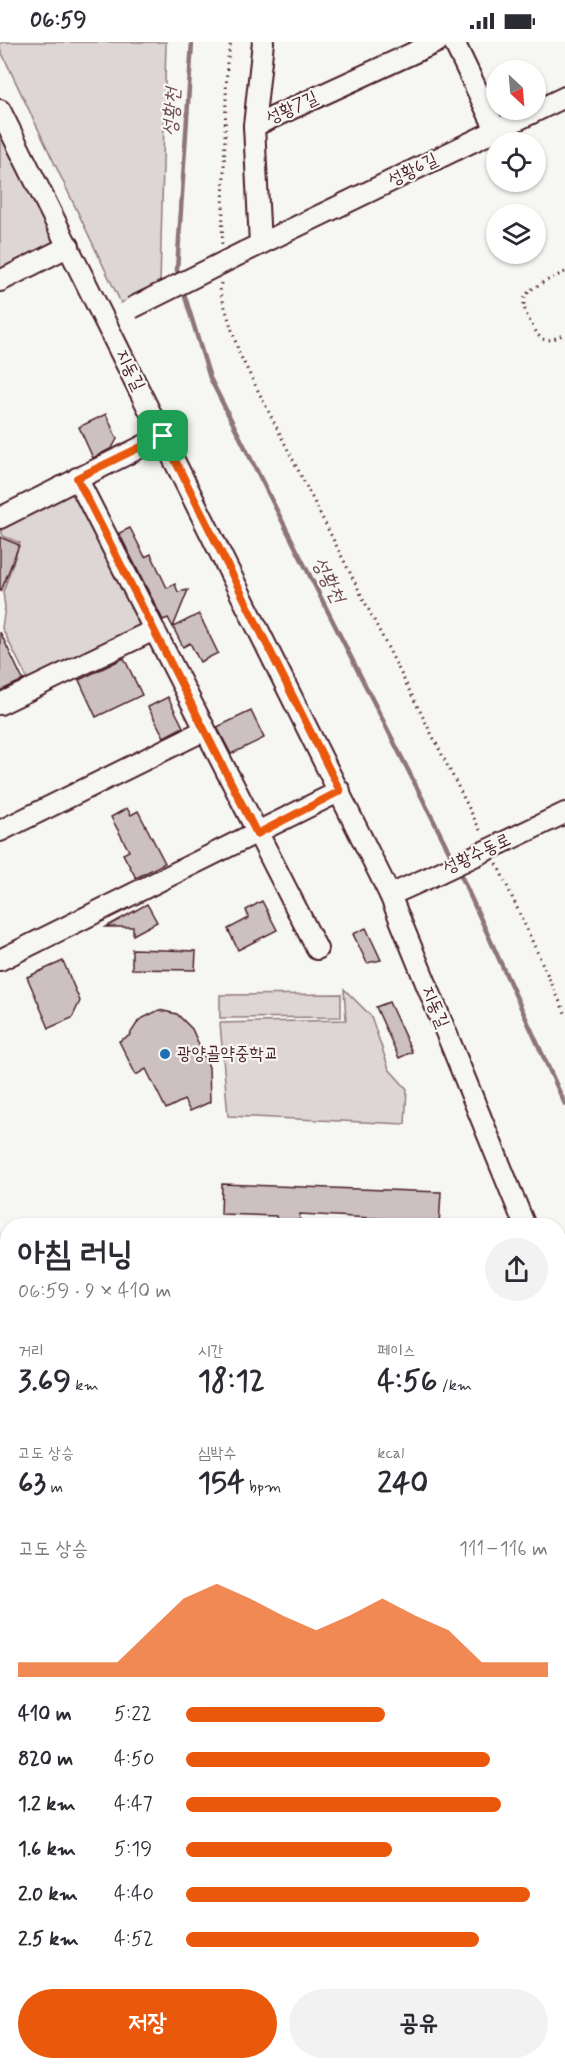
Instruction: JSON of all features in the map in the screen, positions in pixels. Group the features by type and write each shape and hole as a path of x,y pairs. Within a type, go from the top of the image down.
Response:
{"street":[{"path":"254,126 263,42"},
{"name":"성황7길","path":"252,248 254,126 437,42"},
{"path":"454,42 496,130"},
{"name":"성황6길","path":"106,321 565,97"},
{"name":"지동길","path":"0,110 340,791 390,896 522,1218"},
{"path":"0,281 69,246"},
{"path":"0,518 163,436"},
{"path":"77,478 317,949"},
{"path":"0,704 154,630"},
{"path":"0,831 205,730"},
{"path":"0,960 340,791"},
{"name":"성황수동로","path":"390,896 565,813"}],"path":[{"path":"222,245 227,62 231,42"},
{"path":"565,272 530,289 524,300 526,310 542,339 551,340 565,334"},
{"path":"221,279 220,291 239,353 493,847 565,1013"}],"shaded area":[{"path":"3,42 166,42 160,285 121,303 0,49 0,44"},
{"path":"0,132 55,246 0,273"},
{"path":"71,491 141,627 30,684 2,628 5,607 3,592 20,543 3,536 0,528"},
{"path":"344,989 371,1016 389,1069 407,1089 405,1124 228,1116 220,1023 346,1020"},
{"path":"341,994 341,1017 220,1018 220,995"}],"building":[{"path":"106,414 117,439 112,448 93,458 79,427"},
{"path":"130,528 145,557 151,554 167,588 175,584 178,592 188,590 173,627 168,618 163,620 119,533"},
{"path":"0,537 19,545 1,591 0,591"},
{"path":"199,614 218,653 200,662 190,643 183,647 173,627"},
{"path":"0,632 23,680 0,691"},
{"path":"124,658 142,695 96,717 79,680"},
{"path":"168,697 183,727 164,737 148,707"},
{"path":"251,711 264,738 231,754 217,727"},
{"path":"127,808 131,815 138,811 165,863 136,878 123,854 129,851 111,817"},
{"path":"262,901 277,930 238,950 228,929 249,918 246,910"},
{"path":"147,904 157,922 133,935 133,927 106,927"},
{"path":"366,928 381,960 367,963 353,934"},
{"path":"132,949 196,951 195,970 132,969"},
{"path":"63,961 80,1001 72,1018 49,1028 27,977"},
{"path":"389,1002 412,1052 399,1058 376,1007"},
{"name":"광양골약중학교","path":"159,1010 177,1014 192,1029 209,1067 210,1102 190,1111 184,1100 166,1109 146,1069 136,1075 119,1041 129,1036 139,1020"},
{"path":"222,1184 441,1192 439,1218 371,1218 300,1214 300,1218 276,1218 276,1216 221,1214"}],"waterway":[{"name":"성황천","path":"180,279 177,270 192,42"},
{"name":"성황천","path":"182,287 210,378 454,861"},
{"name":"성황천","path":"458,869 565,1104"}],"place":[{"name":"광양골약중학교","path":"165,1054"}],"route":[{"path":"163,436 340,791 257,834 77,478 163,436"}]}
